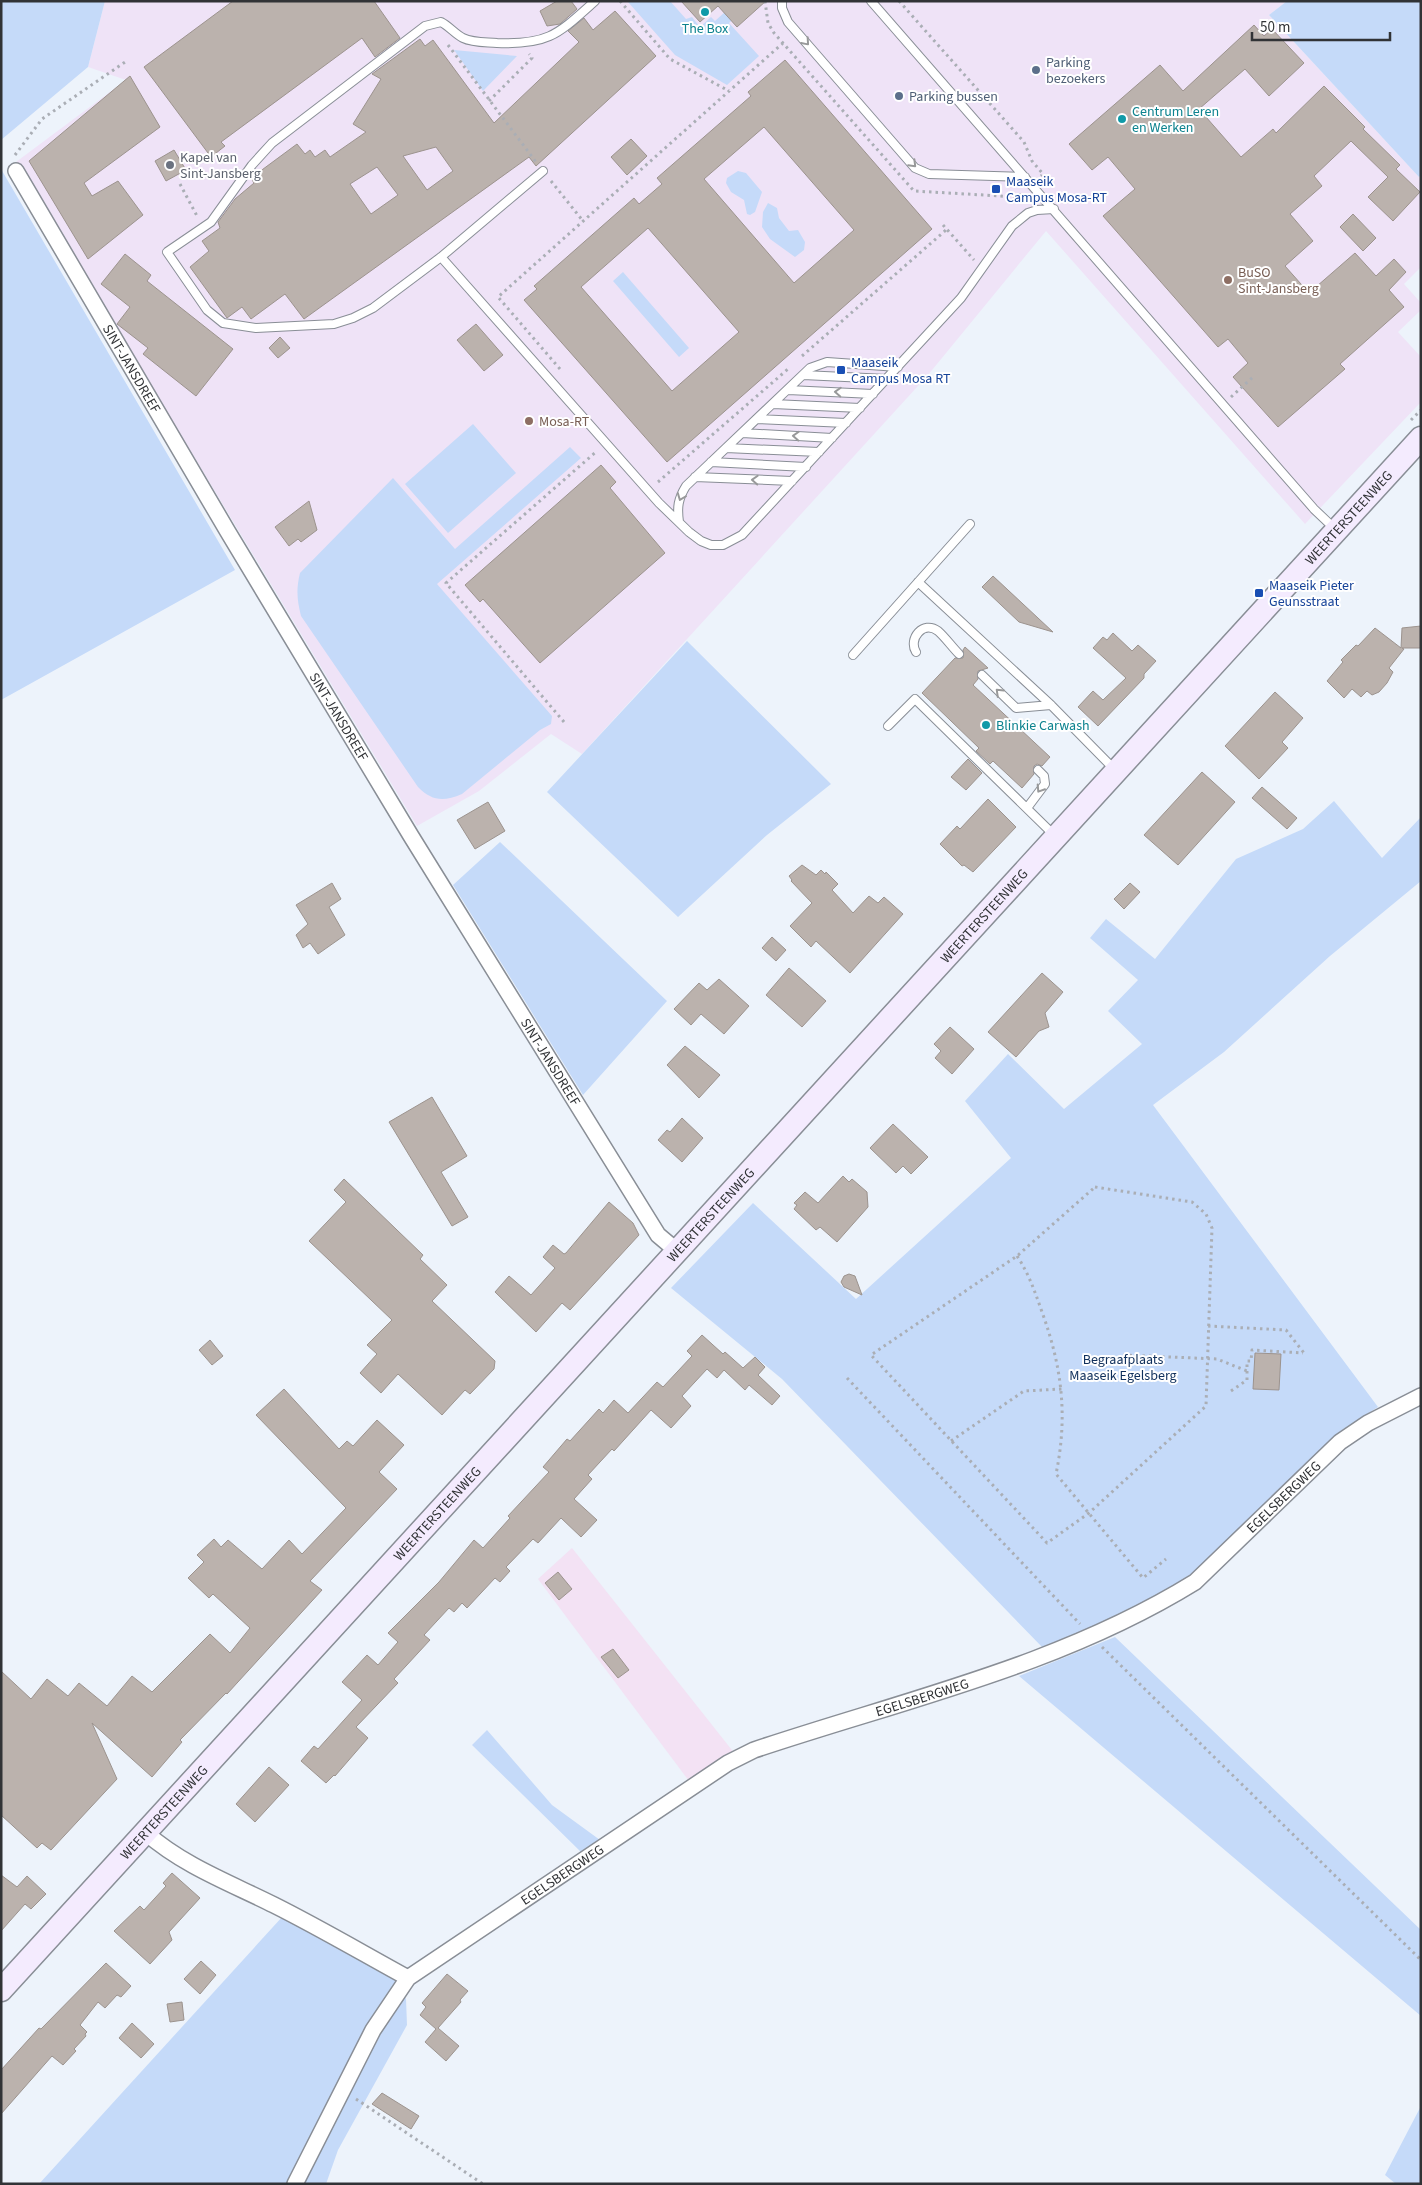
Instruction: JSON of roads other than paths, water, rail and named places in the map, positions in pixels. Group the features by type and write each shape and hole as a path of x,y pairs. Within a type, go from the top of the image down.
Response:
{"main road":[{"name":"WEERTERSTEENWEG","path":"1,1990 1421,438"}],"street":[{"name":"SINT-JANSDREEF","path":"16,171 223,524 416,844 658,1235 677,1251"},
{"name":"EGELSBERGWEG","path":"295,2184 373,2030 408,1978 728,1763 754,1750 949,1690 1092,1637 1116,1626 1195,1582 1340,1442 1368,1423 1421,1396"},
{"path":"146,1833 162,1846 205,1874 274,1905 408,1978"}],"lane":[{"path":"543,171 441,257 373,308 334,324 240,327 223,322 207,310 167,252 204,227 216,216 256,160 272,143 404,42 433,23 441,22 461,37 470,41 523,44 559,33 595,1"},
{"path":"782,1 782,8 788,22 916,168 929,174 1025,177"},
{"path":"870,1 1054,209 1314,509 1336,530"},
{"path":"441,257 659,503 700,541 711,545 723,545 733,542 742,535 961,298 1004,236 1021,218 1037,210 1054,209"},
{"path":"679,522 677,509 679,497 695,477 815,365 827,362 898,366"},
{"path":"803,375 887,379"},
{"path":"788,390 873,394"},
{"path":"772,404 860,408"},
{"path":"757,419 846,423"},
{"path":"742,433 832,438"},
{"path":"726,448 819,452"},
{"path":"711,462 806,467"},
{"path":"695,477 792,482"},
{"path":"853,655 970,524"},
{"path":"918,582 1051,705 1117,772"},
{"path":"916,652 913,645 915,637 920,630 931,628 938,631 959,654"},
{"path":"982,675 1016,708 1051,705"},
{"path":"888,726 915,699 1057,838"},
{"path":"1027,808 1045,784 1044,776 1038,770"}],"place":[{"name":"The Box","path":"705,12"},
{"name":"Parking bezoekers","path":"1036,70"},
{"name":"Parking bussen","path":"899,96"},
{"name":"Centrum Leren en Werken","path":"1122,119"},
{"name":"Kapel van Sint-Jansberg","path":"170,165"},
{"name":"Maaseik Campus Mosa-RT","path":"996,189"},
{"name":"BuSO Sint-Jansberg","path":"1228,280"},
{"name":"Maaseik Campus Mosa RT","path":"841,370"},
{"name":"Mosa-RT","path":"529,421"},
{"name":"Maaseik Pieter Geunsstraat","path":"1259,593"},
{"name":"Blinkie Carwash","path":"986,725"}],"park label":[{"name":"Begraafplaats Maaseik Egelsberg","path":"1123,1368"}]}
